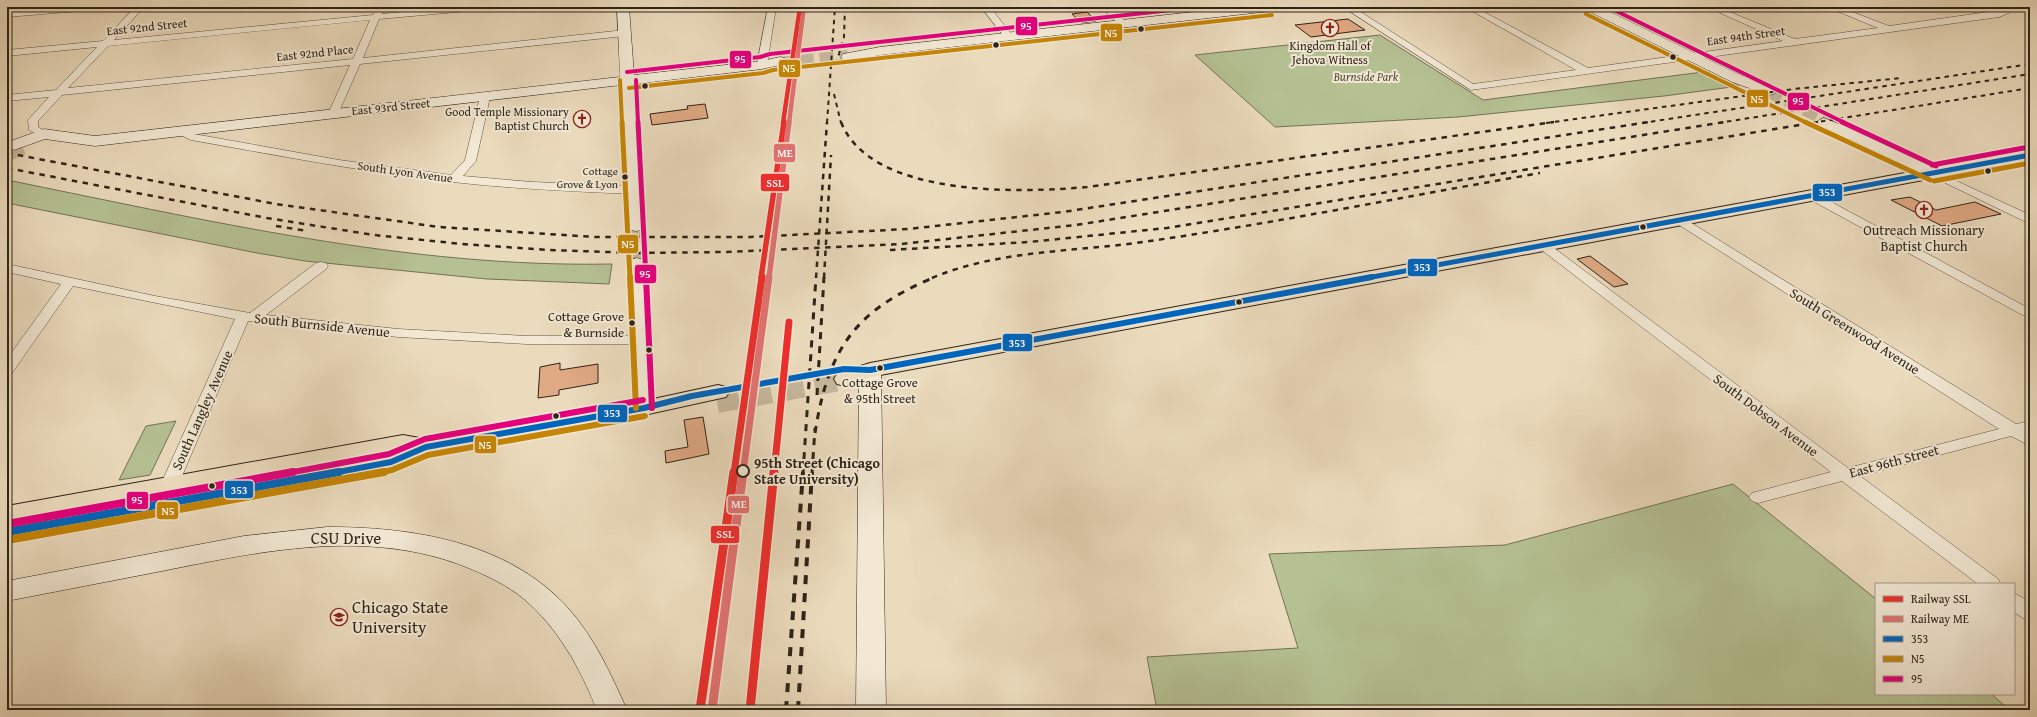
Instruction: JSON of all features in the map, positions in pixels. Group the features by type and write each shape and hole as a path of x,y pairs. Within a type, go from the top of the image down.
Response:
{"main road":[{"path":"845,374 2030,155"},
{"path":"7,532 165,495 403,444 426,447 644,408 694,406 717,397"},
{"path":"7,515 165,495"}],"street":[{"path":"7,14 90,7"},
{"path":"44,134 34,128 33,120 140,7"},
{"path":"333,114 380,7"},
{"name":"East 92nd Street","path":"7,53 480,7"},
{"path":"623,7 636,226"},
{"path":"762,65 772,7"},
{"path":"862,8 877,7"},
{"path":"985,7 1009,37"},
{"path":"1106,7 1124,24"},
{"path":"848,55 1124,24 1230,9 1271,7"},
{"name":"East 94th Street","path":"1347,7 1471,87 1999,14 2006,11 2007,8 2022,7"},
{"path":"1469,7 1586,71"},
{"path":"1590,7 1737,78 1745,85 1765,92"},
{"path":"1711,7 1793,42"},
{"path":"1832,7 1888,29"},
{"path":"1995,7 2007,8"},
{"name":"East 92nd Place","path":"7,98 625,33"},
{"name":"East 93rd Street","path":"44,134 95,141 780,62"},
{"path":"454,178 470,161 476,141 485,97"},
{"path":"1828,123 2030,220"},
{"name":"South Lyon Avenue","path":"179,132 191,137 341,163 454,178 543,186 634,190"},
{"path":"18,146 44,134"},
{"path":"1811,196 2030,315"},
{"name":"South Greenwood Avenue","path":"1680,220 2030,441"},
{"name":"South Dobson Avenue","path":"1541,245 1990,583"},
{"path":"637,264 644,408"},
{"name":"South Langley Avenue","path":"165,495 248,317 321,266"},
{"name":"South Burnside Avenue","path":"7,268 69,282 248,317 398,333 527,340 641,340"},
{"path":"7,370 69,282"},
{"path":"870,370 871,710"},
{"name":"East 96th Street","path":"1758,497 2030,426"},
{"name":"CSU Drive","path":"7,591 280,540 354,536 387,538 419,543 450,550 476,559 505,573 532,590 552,608 570,630 590,661 612,710"},
{"path":"2015,602 2030,613"}],"green space":[{"name":"Burnside Park","path":"1380,35 1483,100 1711,71 1739,86 1664,96 1458,117 1275,127 1195,55"},
{"path":"7,180 232,225 383,250 459,258 536,263 612,264 609,284 487,279 305,261 257,253 7,203"},
{"path":"176,421 150,475 119,480 146,426"},
{"path":"1733,484 1875,598 1875,695 1992,695 2010,710 1157,710 1147,657 1298,648 1269,554 1505,545"}],"building":[{"path":"1087,12 1096,21 1081,23 1072,14"},
{"name":"Kingdom Hall of Jehova Witness","path":"1348,19 1365,30 1311,37 1295,25"},
{"path":"705,104 708,118 652,125 650,114 688,109 687,106"},
{"path":"1910,197 1936,210 1975,202 2001,214 1942,226 1891,200"},
{"path":"1590,256 1628,284 1614,287 1577,259"},
{"path":"560,363 560,370 598,364 598,383 559,390 559,395 538,398 540,367"},
{"path":"703,417 709,454 666,463 665,451 688,447 684,420"}],"tunnel":[{"path":"780,64 848,57"},
{"path":"1769,91 1832,122"},
{"path":"7,153 22,146"},
{"path":"636,226 637,264"},
{"path":"717,402 845,379"}],"railway":[{"path":"827,123 835,7"},
{"path":"836,64 844,37 845,7"},
{"path":"1642,123 2030,64"},
{"path":"1718,123 2030,74"},
{"path":"1546,123 1794,89 1901,78"},
{"path":"1812,123 2030,88"},
{"path":"834,94 841,123"},
{"path":"819,234 827,122"},
{"path":"841,122 857,147 883,165 915,178 950,185 988,189 1025,190 1087,187 1554,122"},
{"path":"827,233 908,229 1063,212 1649,122"},
{"path":"826,247 901,244 1076,225 1725,122"},
{"path":"890,250 1029,242 1167,228 1818,122"},
{"path":"7,153 276,204 439,227 595,237 751,237 819,234"},
{"path":"827,233 831,155"},
{"path":"7,168 267,218 374,235 462,244 549,250 637,253 725,252 818,248"},
{"path":"932,278 957,269 1009,257 1193,235 1540,173"},
{"path":"276,226 308,231"},
{"path":"819,234 827,233"},
{"path":"826,247 827,233"},
{"path":"818,248 819,234"},
{"path":"818,248 826,247"},
{"path":"824,278 826,247"},
{"path":"816,278 818,248"},
{"path":"803,473 816,277"},
{"path":"817,395 824,277"},
{"path":"815,433 828,378 838,355 850,336 865,319 884,303 935,277"},
{"path":"812,473 815,428"},
{"path":"786,710 803,472"},
{"path":"798,710 812,472"}],"rail line":[{"name":"SSL","path":"700,710 800,7"},
{"name":"ME","path":"712,710 804,7"},
{"name":"SSL","path":"750,710 789,322"}],"transit line":[{"name":"95","path":"627,72 760,57 770,54 1199,7"},
{"name":"95","path":"1608,7 1827,116 1861,130 1936,166"},
{"name":"N5","path":"1586,14 1820,130 1855,144 1930,180"},
{"name":"N5","path":"629,88 763,73 773,70 1272,15"},
{"name":"N5","path":"620,80 636,408"},
{"name":"95","path":"636,80 652,408"},
{"name":"95","path":"1932,165 2029,147"},
{"name":"353","path":"7,532 391,462 426,447 644,408 692,396 844,369 870,370 2030,155"},
{"name":"N5","path":"1934,181 2030,163"},
{"name":"95","path":"7,524 389,454 425,439 643,400"},
{"name":"N5","path":"8,540 392,470 428,455 645,416"}],"place":[{"name":"Kingdom Hall of Jehova Witness","path":"1330,28"},
{"name":"Good Temple Missionary Baptist Church","path":"582,119"},
{"name":"Cottage Grove & Lyon","path":"625,177"},
{"name":"Outreach Missionary Baptist Church","path":"1924,210"},
{"name":"Cottage Grove & Burnside","path":"632,323"},
{"name":"Cottage Grove & 95th Street","path":"880,368"},
{"name":"95th Street (Chicago State University)","path":"743,471"},
{"name":"Chicago State University","path":"339,617"}]}
